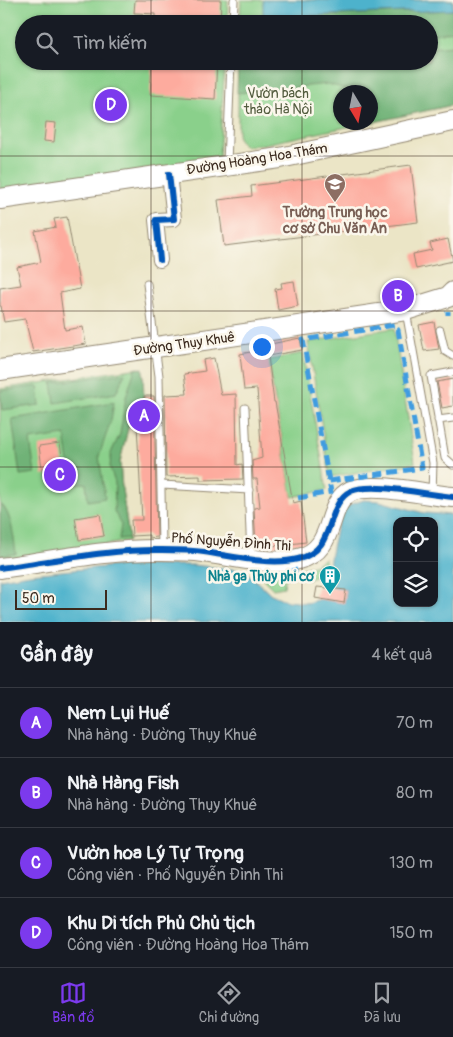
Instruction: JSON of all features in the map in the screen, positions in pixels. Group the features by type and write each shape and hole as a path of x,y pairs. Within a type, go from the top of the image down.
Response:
{"main road":[{"name":"Đường Hoàng Hoa Thám","path":"0,199 280,158 453,121"},
{"name":"Đường Thụy Khuê","path":"0,370 406,310 451,295"},
{"name":"Phố Nguyễn Đình Thi","path":"0,568 124,551 201,552 274,561 297,559 312,554 321,545 340,500 351,491 366,488 384,488 453,497"}],"street":[{"path":"160,260 156,220 174,219 169,174"}],"lane":[{"path":"233,15 234,0"},
{"path":"227,165 231,70"},
{"path":"147,284 159,376 162,550"},
{"path":"406,310 433,463 432,495"},
{"path":"440,330 445,351 453,356"},
{"path":"453,372 431,376 445,458 453,464"},
{"path":"245,408 251,559"},
{"path":"438,420 453,418"},
{"path":"162,484 249,490"}],"green space":[{"path":"0,0 228,0 227,15 15,15 15,70 224,70 219,158 0,193"},
{"name":"Vườn bách thảo Hà Nội","path":"241,0 453,0 453,105 378,121 378,85 333,85 333,130 260,145 245,146 238,138 238,70 438,70 438,15 240,15"},
{"path":"453,10 453,31 438,34 438,15 331,15"},
{"path":"453,46 453,105 378,121 378,85 328,84 237,93 238,70 438,70 438,47"},
{"path":"394,328 415,463 330,477 308,342"},
{"path":"303,353 327,490 292,497 268,360"},
{"path":"143,368 144,403 134,404 120,462 129,538 119,539 121,525 114,511 115,483 110,468 111,453 120,434 126,397 135,369"},
{"path":"141,369 120,462 129,541 0,563 0,389"},
{"path":"125,373 116,393 55,403 52,383"},
{"path":"38,386 40,405 2,410 0,391"},
{"path":"114,402 111,420 99,456 105,498 88,501 86,483 72,484 65,435 30,440 35,473 20,475 12,419"},
{"path":"0,503 10,520 16,554 0,556"},
{"path":"325,558 324,570 308,580 299,573 298,569 313,566"},
{"path":"291,570 292,574 285,580 284,587 273,589 264,580 261,573"}],"water":[{"path":"263,0 453,0 453,10 331,15 263,15"},
{"path":"364,500 379,501 424,513 453,515 453,622 0,622 0,579 30,574 115,566 192,565 244,570 269,593 287,601 307,603 320,599 344,603 346,590 326,586 336,531 344,511 349,505"}],"building":[{"path":"135,0 221,0 220,15 155,15 134,13"},
{"path":"151,70 217,70 215,99 150,95"},
{"path":"46,122 56,123 54,142 44,141"},
{"path":"411,165 418,222 224,246 218,200 252,196 251,186"},
{"path":"67,217 80,289 60,293 65,330 83,327 86,344 33,352 25,319 4,322 0,306 0,288 21,285 17,267 41,262 35,231 56,227 54,219"},
{"path":"448,239 453,261 416,269 413,254 432,250 430,243"},
{"path":"294,281 298,306 278,310 275,289 282,288 281,283"},
{"path":"434,322 439,349 424,351 419,325"},
{"path":"300,338 302,350 268,356 274,402 293,503 301,501 306,542 256,548 254,508 260,507 257,479 253,479 252,461 262,458 257,389 244,390 240,354 266,349 266,345"},
{"path":"214,358 221,395 236,394 237,465 242,464 243,479 200,480 200,476 166,477 165,395 187,394 184,374 205,371 203,360"},
{"path":"453,379 453,406 442,408 437,382"},
{"path":"144,396 154,396 157,537 149,538 149,535 132,536 131,520 142,520 136,405 144,404"},
{"path":"60,443 64,469 56,470 56,473 43,475 39,446"},
{"path":"100,514 104,536 79,540 75,518"},
{"name":"Nhà ga Thủy phi cơ","path":"317,587 346,590 344,603 315,598"}],"marked path":[{"path":"298,498 331,492 303,340 394,325 398,330 422,468 329,481"},
{"path":"294,568 296,576"}],"cycle path":[{"path":"160,260 156,220 174,219 169,174"},
{"path":"0,568 101,553 142,550 194,551 251,560 287,561 311,554 319,546 325,537 337,506 343,497 351,491 386,488 453,497"}],"place":[{"name":"Khu Di tích Phủ Chủ tịch","path":"111,105"},
{"name":"Trường Trung học cơ sở Chu Văn An","path":"335,203"},
{"name":"Nhà Hàng Fish","path":"398,296"},
{"name":"Nem Lụi Huế","path":"144,416"},
{"name":"Vườn hoa Lý Tự Trọng","path":"60,475"},
{"name":"Nhà ga Thủy phi cơ","path":"330,595"}]}
